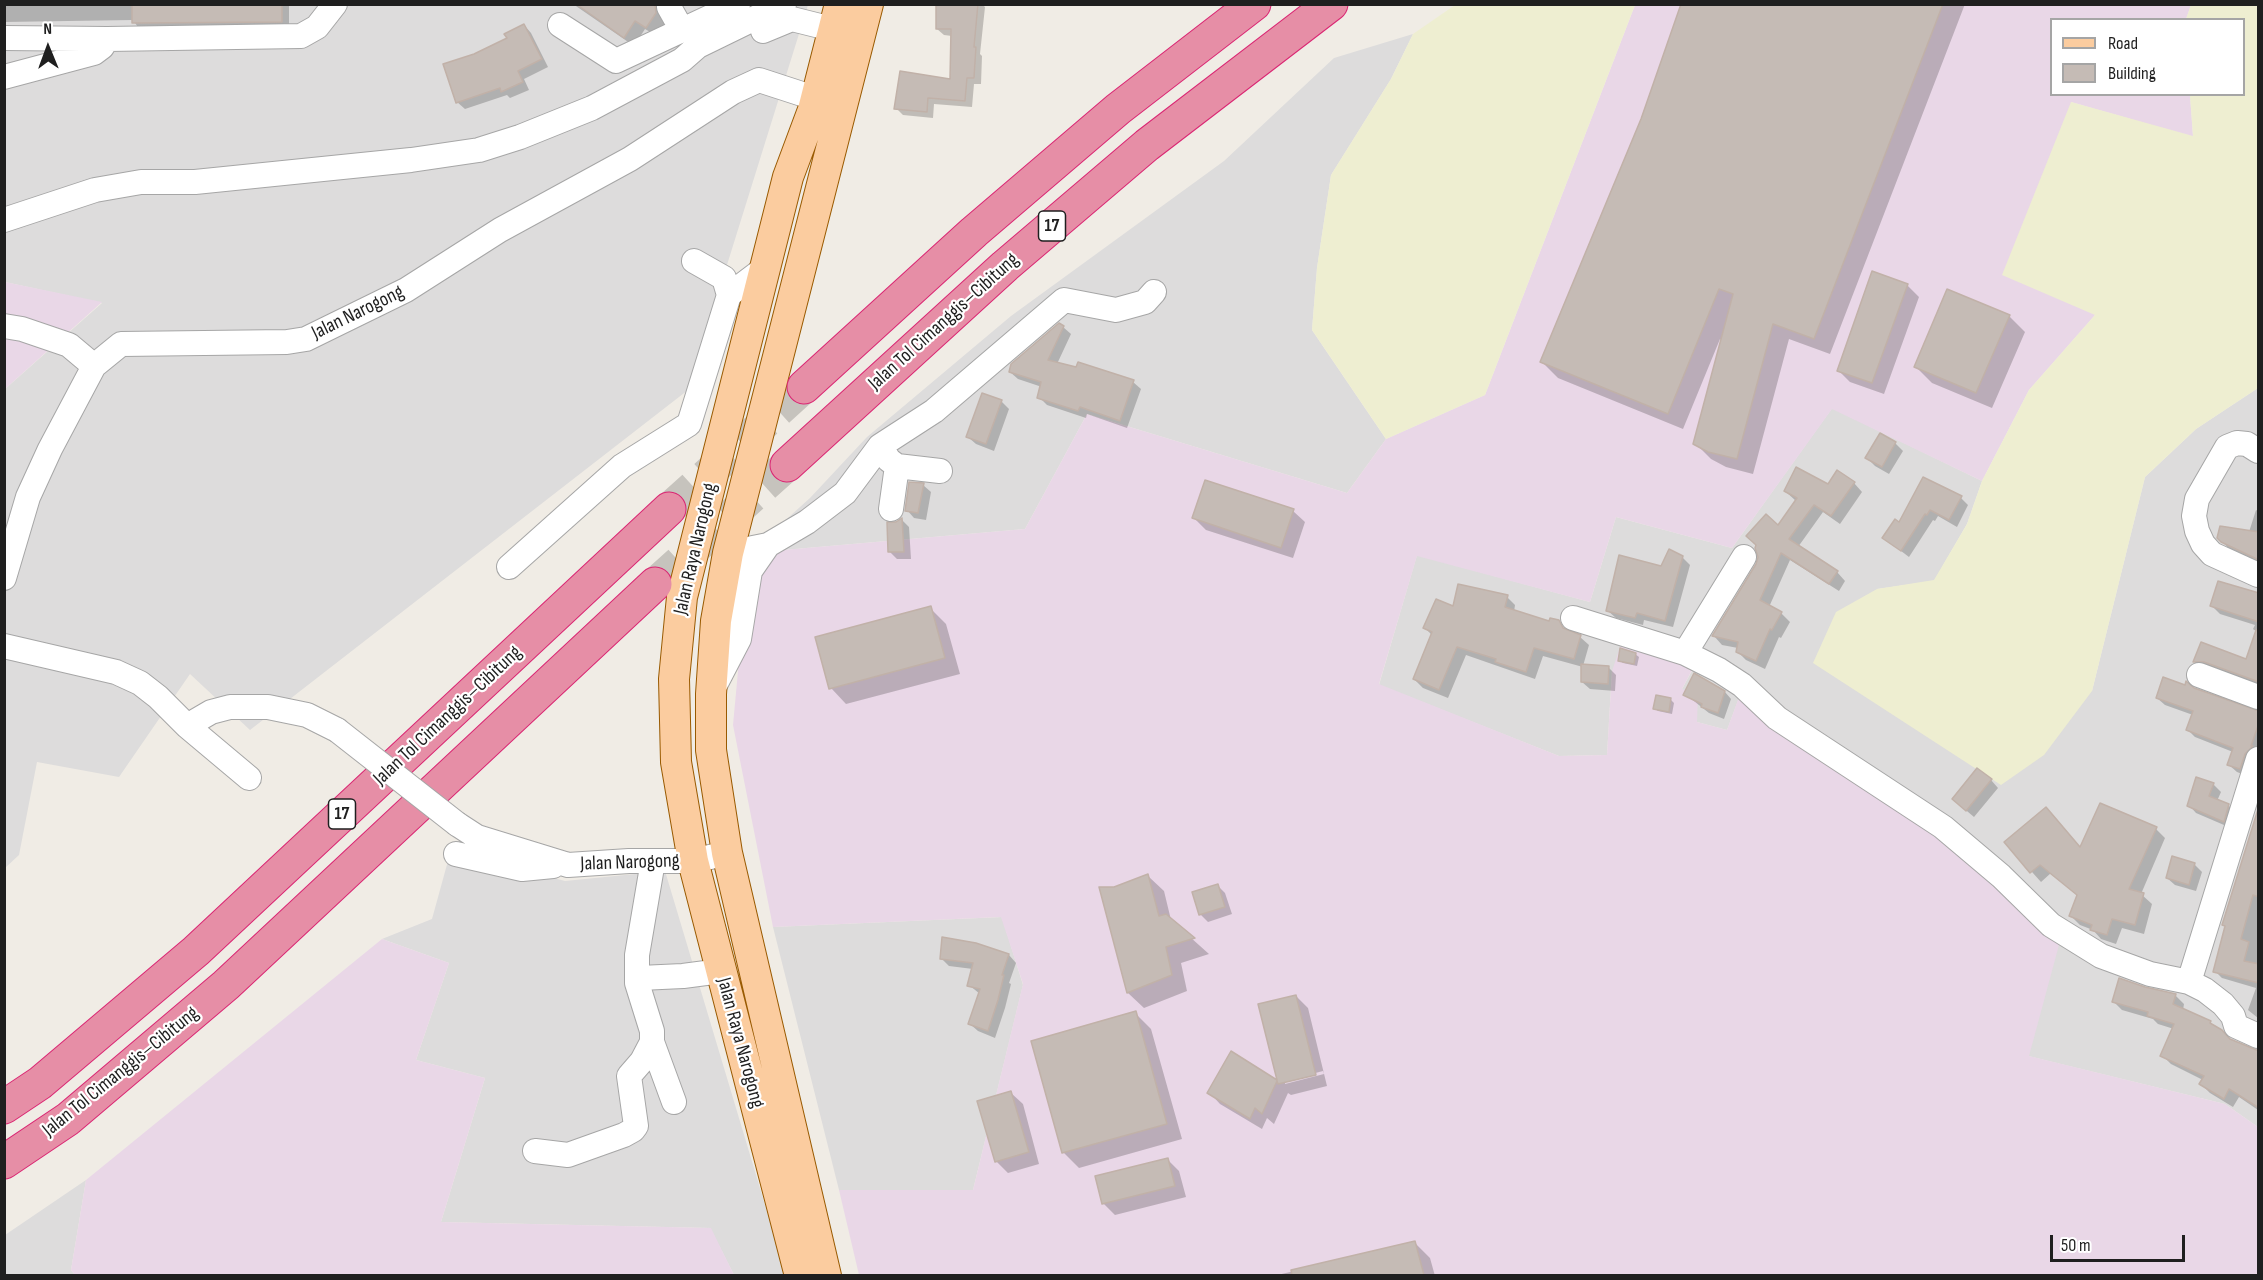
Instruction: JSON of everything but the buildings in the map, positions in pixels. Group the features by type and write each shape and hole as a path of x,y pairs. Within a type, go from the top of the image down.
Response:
{"highway":[{"name":"17","path":"804,387 974,232 1109,117 1254,4"},
{"name":"Jalan Tol Cimanggis–Cibitung","path":"787,465 1005,266 1147,145 1330,4"},
{"name":"Jalan Tol Cimanggis–Cibitung","path":"4,1107 40,1083 196,951 669,510"},
{"name":"Jalan Tol Cimanggis–Cibitung","path":"4,1162 68,1119 226,985 655,584"}],"main road":[{"name":"Jalan Raya Narogong","path":"800,1275 693,861 676,762 674,679 682,597 788,177 813,110 840,4"},
{"name":"Jalan Raya Narogong","path":"826,1275 727,853 711,750 711,694 716,621 728,553 868,4"},
{"path":"788,177 802,94 823,15"}],"street":[{"path":"4,38 301,36 317,27 335,4"},
{"path":"670,4 669,7 682,30"},
{"path":"560,25 616,61 738,4"},
{"path":"4,220 95,190 141,182 206,181 411,160 479,150 520,137 592,108 682,60 698,46 784,4"},
{"path":"682,60 705,58 792,19 823,15"},
{"path":"4,77 94,54 107,39"},
{"name":"Jalan Narogong","path":"4,578 28,497 50,449 94,366 121,344 287,342 306,339 406,290 500,230 630,159 733,92 759,80 802,94"},
{"path":"509,567 622,466 688,424 729,295 724,278 694,261"},
{"path":"729,295 766,267"},
{"path":"728,553 768,545 807,522 845,493 880,446 934,411 1064,300 1116,310 1145,302 1154,292"},
{"path":"4,326 22,329 69,345 94,366"},
{"path":"2259,451 2247,444 2237,443 2227,447 2197,500 2194,516 2203,544 2212,554 2259,575"},
{"path":"880,446 889,460 897,466 940,471"},
{"path":"891,509 897,466"},
{"path":"711,694 739,639 750,571 768,545"},
{"path":"1685,653 1744,557"},
{"path":"1573,618 1685,653 1719,670 1742,685 1777,718 1943,827 2001,876 2051,925 2101,956 2150,974 2189,982 2205,990 2223,1004 2233,1016 2236,1026 2259,1036"},
{"path":"4,646 116,672 140,683 249,778"},
{"path":"2199,675 2259,697"},
{"name":"Jalan Narogong","path":"187,726 211,712 230,706 268,707 307,715 337,730 457,824 477,837 568,865"},
{"path":"2189,982 2259,759"},
{"name":"Jalan Narogong","path":"456,854 522,869 653,861 693,861 727,853"},
{"path":"653,861 637,955 637,983 652,1031 652,1042 674,1102"},
{"path":"638,980 721,971"},
{"path":"535,1152 567,1155 633,1130 636,1126 629,1076 642,1061 652,1042"}],"shaded area":[{"path":"4,5 808,5 688,390 250,730 190,674 119,777 37,762 19,855 5,868 5,389 102,303 5,282"},
{"path":"1635,5 2191,5 2186,18 2050,18 2050,96 2190,96 2193,137 2071,102 2095,315 2029,390 1982,481 1832,409 1732,548 1616,517 1590,602 1417,556 1379,684 1559,756 1607,755 1612,671 1624,635 1700,655 1682,689 1698,693 1697,722 1727,730 1739,697 1816,738 2063,930 2029,1056 2225,1104 2258,1127 2258,1275 859,1275 839,1190 973,1190 1023,984 1001,917 773,927 733,725 749,553 1025,529 1087,414 1347,493 1386,439 1485,395"},
{"path":"1413,34 1391,79 1331,175 1317,268 1312,330 1386,439 1347,493 1087,414 1025,529 749,553 810,498 867,437 1011,316 1224,161 1334,58"},
{"path":"5,282 102,302 5,389"},
{"path":"2258,388 2258,1127 2225,1104 2028,1056 1739,698 1727,730 1697,722 1682,689 1700,656 1612,671 1607,755 1559,756 1379,685 1417,555 1590,602 1616,517 1732,548 1832,408 1982,481 1967,524 1934,581 1877,589 2092,691 2145,477 2196,429"},
{"path":"451,850 565,881 665,871 786,1275 734,1275 710,1228 441,1222 485,1078 416,1060 449,963 382,939 432,919"},
{"path":"1002,917 1023,985 973,1190 839,1190 773,927"},
{"path":"382,939 449,963 416,1060 485,1078 441,1222 711,1228 734,1275 75,1275 71,1270 86,1180"},
{"path":"86,1180 71,1270 75,1275 5,1276 5,1235"}],"green space":[{"path":"1455,5 1635,5 1485,395 1386,439 1312,330 1317,268 1331,175 1391,79 1413,34"},
{"path":"2191,5 2258,5 2258,388 2196,429 2145,477 2092,691 2044,755 2001,785 1813,663 1836,612 1877,589 1934,580 1967,524 1982,481 2029,390 2095,315 2002,275 2071,102 2193,136 2190,96 2245,96 2245,18 2186,18"}],"tunnel":[{"path":"669,509 804,387"},
{"path":"655,584 787,465"}]}
